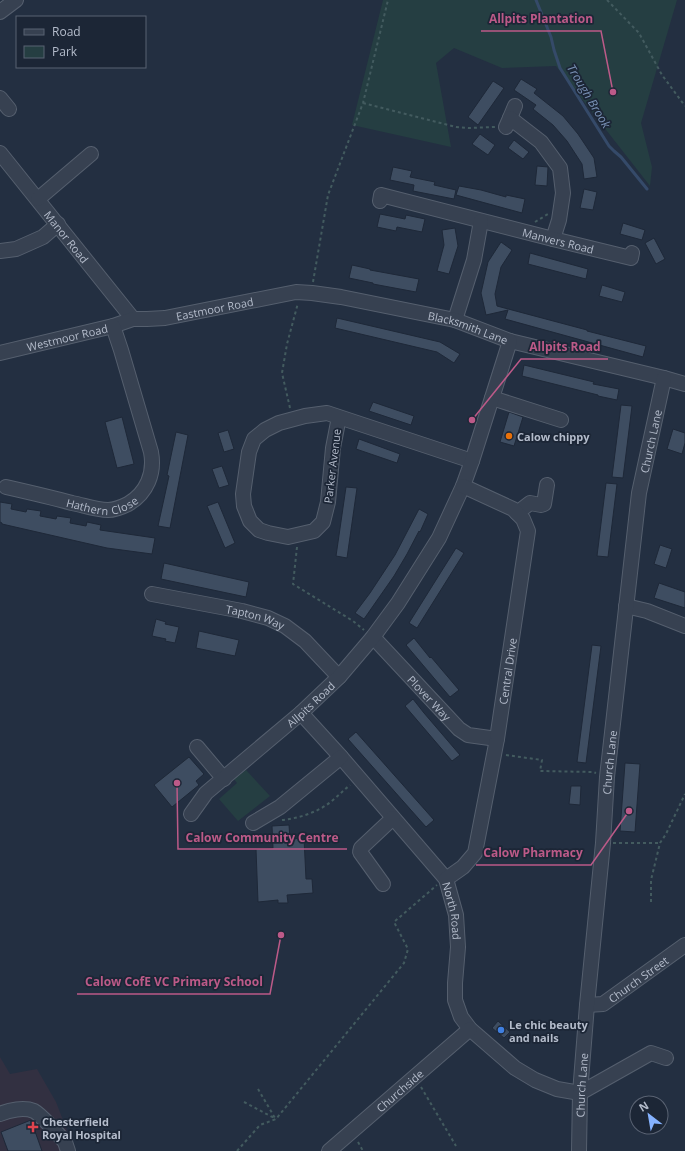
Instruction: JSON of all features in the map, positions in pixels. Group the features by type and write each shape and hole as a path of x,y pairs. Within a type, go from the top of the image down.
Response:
{"street":[{"path":"0,12 16,0"},
{"path":"510,117 541,142 560,168 563,193 559,220 553,239"},
{"name":"Manor Road","path":"0,153 133,319"},
{"path":"38,199 91,154"},
{"name":"Manvers Road","path":"380,200 381,195 630,258"},
{"path":"454,320 474,260 481,221"},
{"path":"0,251 16,249 37,240 43,237 58,224"},
{"name":"Eastmoor Road","path":"133,319 165,318 302,292"},
{"name":"Blacksmith Lane","path":"302,292 341,297 454,320 510,341 685,384"},
{"name":"Westmoor Road","path":"0,353 113,326 133,319"},
{"name":"Hathern Close","path":"6,487 92,508 109,510 124,506 142,492 147,486 151,473 151,452 113,326"},
{"name":"Allpits Road","path":"191,814 206,793 301,713 340,677 398,603 439,538 463,486 510,341"},
{"name":"Church Lane","path":"576,1151 607,777 626,606 639,493 664,378"},
{"path":"492,398 562,420"},
{"name":"Parker Avenue","path":"339,417 333,448 328,502 323,522 314,531 288,537 259,530 250,521 244,506 243,494 249,452 254,439 265,430 279,423 305,416 327,413 339,417 472,462"},
{"path":"517,513 530,503 541,506 544,504 547,485"},
{"name":"Central Drive","path":"446,879 463,867 475,853 497,757 519,621 528,531 523,519 513,509 463,486"},
{"name":"Tapton Way","path":"152,594 268,618 285,626 305,641 340,677"},
{"path":"626,606 647,611 685,626"},
{"name":"Plover Way","path":"373,636 459,729 497,757"},
{"name":"North Road","path":"301,713 446,879 456,915 458,947 455,1000 462,1017 470,1029 515,1068 535,1080 557,1089 580,1093"},
{"path":"198,747 226,777"},
{"path":"258,820 280,808 341,757"},
{"path":"384,884 360,852 361,848 393,818"},
{"name":"Church Street","path":"587,1005 603,1004 685,945"},
{"name":"Churchside","path":"329,1151 470,1029"},
{"path":"580,1093 651,1053 666,1058"},
{"path":"0,1114 18,1109 33,1111 42,1118 65,1142 68,1151"}],"path":[{"path":"293,420 282,373 287,344 328,195 364,103 388,0"},
{"path":"606,0 639,33 662,74 685,106"},
{"path":"610,0 613,6"},
{"path":"364,103 456,127 469,128 510,117"},
{"path":"521,231 561,206"},
{"path":"299,535 293,584 353,621 373,636"},
{"path":"497,757 542,760 540,771 593,772 607,777"},
{"path":"258,820 271,822 291,819 316,811 332,801 359,778"},
{"path":"651,902 651,880 660,843 666,834 685,794"},
{"path":"602,843 660,843"},
{"path":"237,1151 260,1125 276,1118 404,963 408,949 394,922 435,886 446,879"},
{"path":"414,1077 456,1146"},
{"path":"258,1089 276,1118"},
{"path":"244,1102 276,1118"}],"shaded area":[{"name":"Chesterfield Royal Hospital","path":"0,1057 10,1074 37,1069 56,1102 75,1151 0,1151"}],"green space":[{"path":"383,0 677,0 641,123 652,167 650,186 556,66 502,68 454,48 436,63 451,147 352,125"},
{"path":"246,770 270,796 238,821 219,799 237,783 234,779"}],"building":[{"path":"521,79 537,89 534,93 563,116 578,134 594,158 597,177 584,179 582,164 567,141 553,125 533,109 536,105 514,90"},
{"path":"493,81 504,88 478,125 468,117"},
{"path":"480,134 495,145 488,155 472,144"},
{"path":"514,140 529,152 523,159 508,148"},
{"path":"537,166 548,167 547,186 535,185"},
{"path":"393,167 412,171 410,177 435,182 434,185 456,190 454,199 413,191 414,185 390,180"},
{"path":"459,186 506,197 506,195 525,199 522,213 456,195"},
{"path":"584,189 597,192 593,210 580,208"},
{"path":"380,214 405,219 406,215 425,219 422,232 397,227 396,231 377,227"},
{"path":"623,223 645,230 642,240 620,234"},
{"path":"455,228 458,246 449,274 437,271 444,245 442,230"},
{"path":"654,238 665,259 656,264 645,243"},
{"path":"501,242 512,250 501,267 495,294 497,306 646,346 643,357 505,319 508,310 486,315 481,293 488,262"},
{"path":"530,253 588,269 586,279 528,264"},
{"path":"352,265 370,270 419,279 416,292 349,278"},
{"path":"602,285 625,292 622,302 599,296"},
{"path":"337,318 440,342 460,354 454,363 437,352 335,328"},
{"path":"524,365 594,382 593,384 619,389 617,400 522,376"},
{"path":"373,402 414,416 411,425 369,411"},
{"path":"621,405 632,406 623,478 612,477"},
{"path":"509,412 523,417 514,446 500,442"},
{"path":"122,417 134,464 117,468 105,422"},
{"path":"673,429 685,433 685,443 682,454 667,449"},
{"path":"228,430 234,449 224,452 218,433"},
{"path":"176,432 188,435 170,528 158,526 169,476 167,475"},
{"path":"359,439 400,454 397,463 356,449"},
{"path":"222,466 229,485 219,488 212,469"},
{"path":"606,483 617,484 608,557 597,556"},
{"path":"346,487 357,488 347,558 336,556"},
{"path":"0,502 12,504 11,509 26,512 27,509 41,511 40,516 56,519 57,516 71,518 70,523 86,526 87,522 101,525 100,530 155,538 152,554 107,548 2,524 0,522"},
{"path":"218,502 235,543 225,548 207,506"},
{"path":"419,509 428,514 420,532 419,531 394,576 364,619 355,613 395,555"},
{"path":"660,545 672,549 666,568 654,564"},
{"path":"456,548 464,553 417,628 409,623"},
{"path":"164,563 249,582 246,597 161,579"},
{"path":"659,583 685,592 685,608 654,598"},
{"path":"156,619 166,622 165,624 179,627 175,643 165,641 166,639 152,636"},
{"path":"199,631 239,640 235,656 196,648"},
{"path":"414,638 459,690 450,697 406,645"},
{"path":"592,645 601,646 586,763 577,762"},
{"path":"413,699 460,755 452,761 405,706"},
{"path":"356,732 434,820 426,827 348,739"},
{"path":"189,757 204,774 196,781 199,785 172,807 154,785"},
{"path":"625,763 640,764 635,832 620,831"},
{"path":"571,786 581,786 580,805 569,804"},
{"path":"289,825 290,839 304,838 306,879 312,879 313,893 287,895 288,903 278,903 278,900 258,902 256,849 273,848 272,826"},
{"name":"Le chic beauty and nails","path":"498,1021 510,1032 504,1038 492,1028"},
{"path":"31,1120 42,1151 8,1151 1,1132"}],"waterway":[{"name":"Trough Brook","path":"536,0 551,37 560,68 609,146 621,157 647,189"}],"place":[{"name":"Allpits Plantation","path":"613,92"},
{"name":"Allpits Road","path":"472,420"},
{"name":"Calow chippy","path":"509,436"},
{"name":"Calow Community Centre","path":"177,783"},
{"name":"Calow Pharmacy","path":"629,811"},
{"name":"Calow CofE VC Primary School","path":"281,935"},
{"name":"Le chic beauty and nails","path":"501,1030"},
{"name":"Chesterfield Royal Hospital","path":"33,1127"}]}
